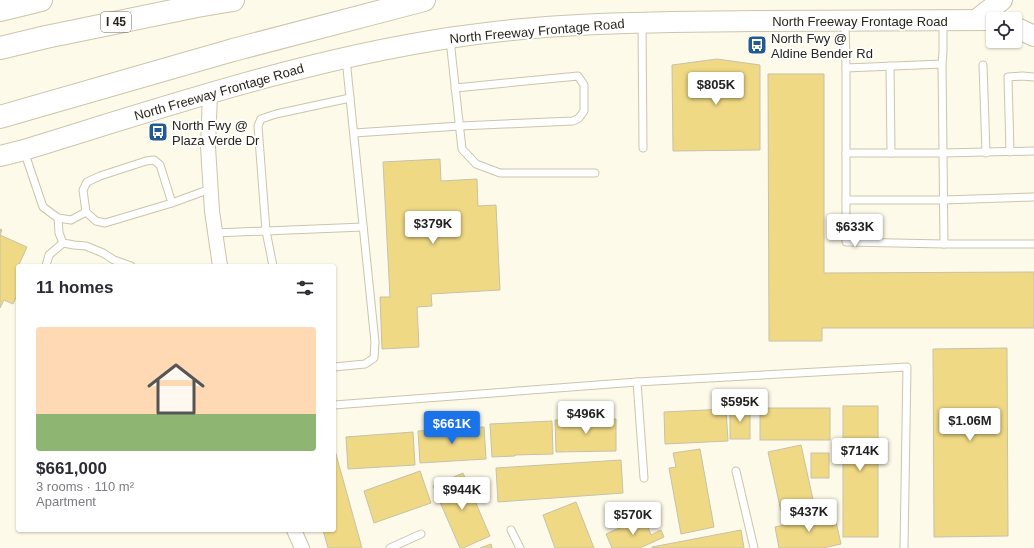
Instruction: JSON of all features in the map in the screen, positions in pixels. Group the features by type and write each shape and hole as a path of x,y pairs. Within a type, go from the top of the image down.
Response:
{"highway":[{"path":"0,10 41,0"},
{"name":"I 45","path":"0,48 46,37 233,0"},
{"path":"0,117 240,48 424,0"}],"main road":[{"path":"985,20 1002,0"},
{"path":"1022,20 1034,19"},
{"name":"North Freeway Frontage Road","path":"0,156 210,93 301,68 345,57 450,38 505,31 564,26 642,22 985,20"},
{"path":"1022,30 1034,36"}],"street":[{"path":"210,93 208,147 210,189 220,264"},
{"path":"295,532 302,548"}],"lane":[{"path":"943,20 944,244"},
{"path":"845,21 846,242 1034,244"},
{"path":"642,22 643,148"},
{"path":"450,38 462,149 476,164 500,173 595,173"},
{"path":"336,367 365,364 374,358 375,342 345,57"},
{"path":"846,68 942,64"},
{"path":"983,65 986,152"},
{"path":"890,66 891,153"},
{"path":"354,133 573,121 579,118 584,111 584,85 578,76 455,88"},
{"path":"1010,152 1008,77 1034,76"},
{"path":"273,264 266,231 258,126 261,119 276,114 350,98"},
{"path":"24,150 43,207 58,218 71,220 86,212"},
{"path":"846,153 1034,151"},
{"path":"172,203 160,165 154,160 146,161 100,176 87,182 83,190 86,212 96,221 105,223 172,203 210,189"},
{"path":"846,200 944,200 1034,197"},
{"path":"58,218 59,233 63,243"},
{"path":"215,233 363,227"},
{"path":"47,264 49,255 63,243"},
{"path":"63,243 86,246 103,252 114,260 125,264"},
{"path":"336,405 637,382 907,367 904,548"},
{"path":"637,382 644,478"},
{"path":"736,470 754,548"},
{"path":"511,530 520,548"},
{"path":"390,548 421,534"}],"building":[{"path":"717,59 760,65 760,150 673,151 672,65"},
{"path":"768,74 824,74 824,273 1034,272 1034,328 822,328 822,341 769,341"},
{"path":"440,159 441,181 477,179 478,206 496,205 500,290 431,294 432,306 417,307 419,347 382,349 380,297 390,297 383,162"},
{"path":"0,235 27,247 19,264 16,264 16,297 13,304 4,300 0,308"},
{"path":"1007,348 1008,536 934,537 933,349"},
{"path":"843,406 878,406 878,537 843,537"},
{"path":"730,407 750,407 750,439 730,439"},
{"path":"760,408 830,408 830,440 760,440"},
{"path":"726,409 728,441 665,444 664,412"},
{"path":"616,419 616,451 556,452 555,420"},
{"path":"552,421 553,454 492,457 490,424"},
{"path":"484,427 486,459 420,463 418,431"},
{"path":"413,432 415,465 348,469 346,437"},
{"path":"801,445 814,504 781,511 768,452"},
{"path":"700,449 714,527 681,534 669,468 676,467 673,453"},
{"path":"811,453 829,453 829,478 811,478"},
{"path":"336,454 362,548 328,548 324,532 336,532"},
{"path":"621,460 623,493 498,502 496,468"},
{"path":"420,471 431,503 374,523 364,491"},
{"path":"463,473 490,536 460,548 433,486"},
{"path":"576,502 594,548 555,548 543,515"},
{"path":"834,513 841,544 823,548 779,548 775,527"},
{"path":"644,517 651,535 661,530 664,537 640,548 612,548 606,534"},
{"path":"741,530 744,548 652,548 652,547"},
{"path":"491,544 492,548 480,548"}],"place":[{"name":"North Fwy @ Aldine Bender Rd","path":"757,45"},
{"name":"North Fwy @ Plaza Verde Dr","path":"158,132"}]}
